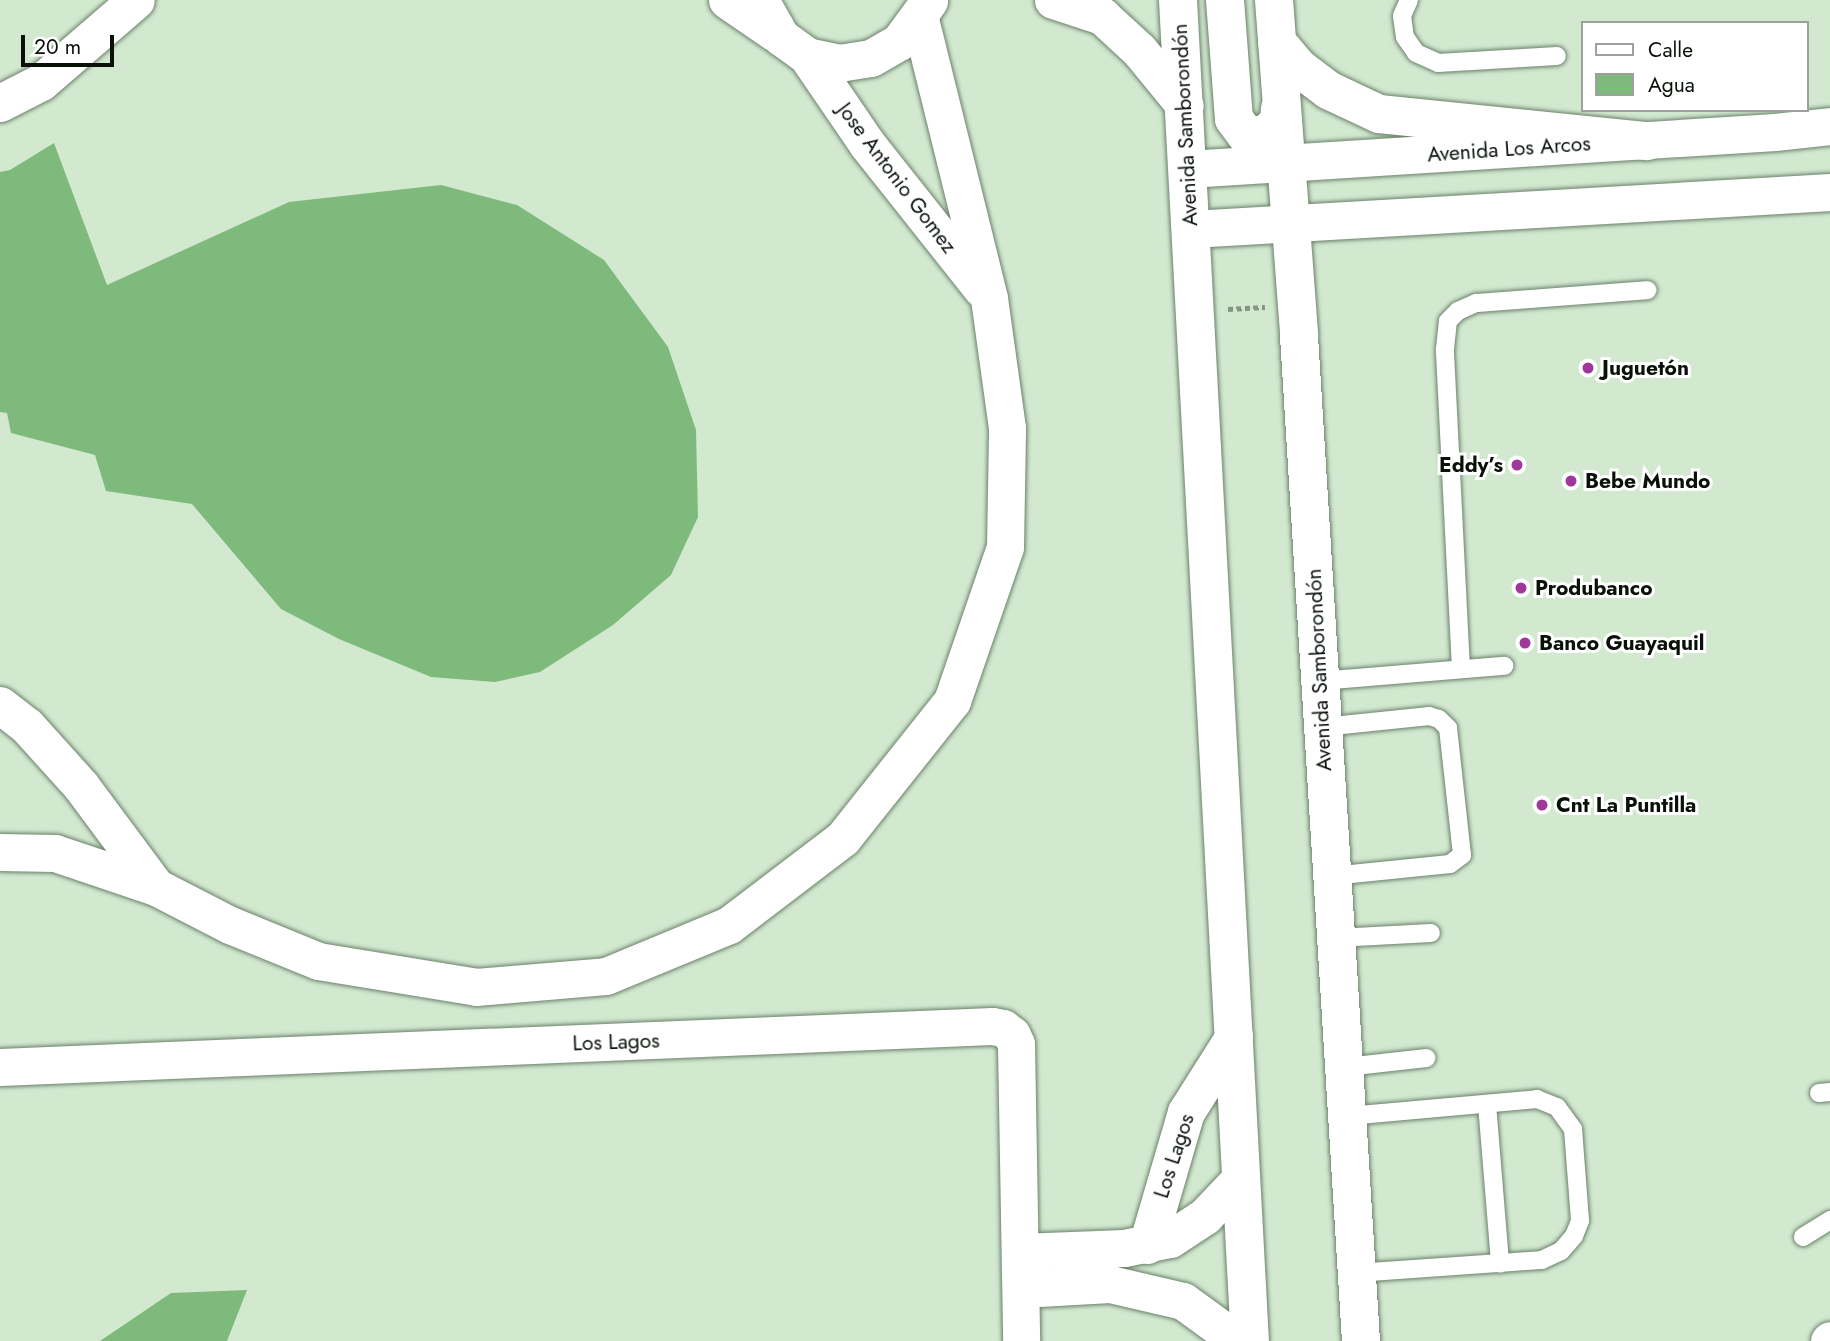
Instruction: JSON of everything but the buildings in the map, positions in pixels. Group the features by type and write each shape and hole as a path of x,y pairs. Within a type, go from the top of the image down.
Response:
{"highway":[{"name":"Avenida Samborondón","path":"1178,0 1197,311 1250,1341"},
{"path":"1225,0 1234,120 1246,135 1265,135 1279,122 1280,109"},
{"name":"Avenida Samborondón","path":"1274,0 1280,109 1297,305 1361,1341"},
{"path":"1277,42 1299,68 1328,90 1380,114 1647,141"}],"street":[{"path":"0,103 41,82 136,0"},
{"name":"Jose Antonio Gomez","path":"727,0 794,46 867,144 989,298"},
{"path":"760,0 794,46 839,63 871,58 899,42 925,8"},
{"path":"1053,0 1102,16 1139,50 1185,106"},
{"name":"Jose Antonio Gomez","path":"0,852 55,853 156,887 230,925 318,961 476,987 606,976 729,925 844,838 952,701 1005,547 1007,428 989,298 925,8"},
{"name":"Avenida Los Arcos","path":"1188,169 1647,141 1830,126"},
{"path":"1775,132 1779,193"},
{"path":"1191,229 1830,192"},
{"name":"Jose Antonio Gomez","path":"0,705 27,726 81,786 156,887"},
{"name":"Los Lagos","path":"0,1067 992,1026 1012,1035 1016,1044 1021,1341"},
{"name":"Los Lagos","path":"1147,1245 1186,1112 1234,1036"},
{"name":"Los Lagos","path":"1020,1252 1147,1245 1170,1239 1205,1216 1241,1178"},
{"path":"1021,1289 1110,1284 1171,1298 1183,1301 1238,1341"}],"lane":[{"path":"1409,0 1402,16 1405,37 1416,53 1438,63 1557,56"},
{"path":"1461,669 1444,349 1448,321 1458,311 1475,303 1648,290"},
{"path":"1320,681 1504,666"},
{"path":"1322,727 1429,716 1439,719 1448,728 1462,855 1450,864 1332,876"},
{"path":"1336,937 1431,933"},
{"path":"1346,1067 1426,1058"},
{"path":"1348,1116 1537,1099 1557,1107 1573,1129 1580,1221 1574,1236 1561,1251 1542,1260 1357,1273"},
{"path":"1487,1104 1500,1264"},
{"path":"1803,1237 1830,1220"}],"path":[{"path":"1197,311 1297,305"}],"water":[{"path":"54,143 107,285 289,202 441,185 517,205 604,260 668,347 696,430 698,517 671,575 613,625 540,672 495,682 431,677 339,639 281,609 192,504 106,491 95,455 11,433 7,413 0,412 0,172 10,170"},
{"path":"247,1290 227,1341 100,1341 171,1293"}],"place":[{"name":"Juguetón","path":"1588,368"},
{"name":"Eddy’s","path":"1517,465"},
{"name":"Bebe Mundo","path":"1571,481"},
{"name":"Produbanco","path":"1521,588"},
{"name":"Banco Guayaquil","path":"1525,643"},
{"name":"Cnt La Puntilla","path":"1542,805"}]}
